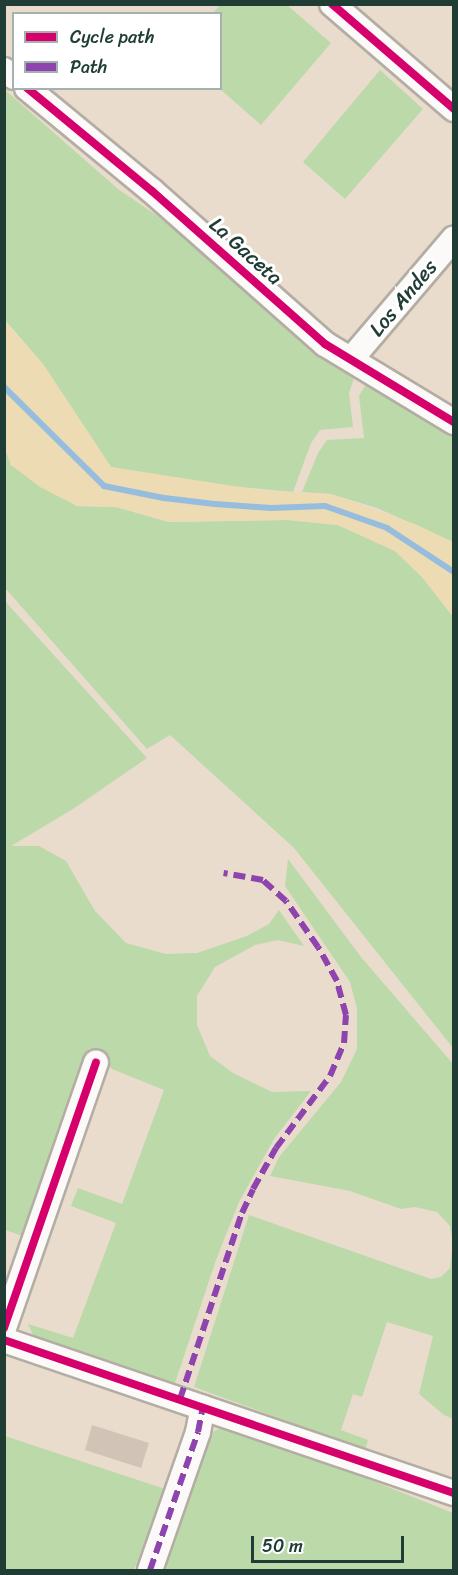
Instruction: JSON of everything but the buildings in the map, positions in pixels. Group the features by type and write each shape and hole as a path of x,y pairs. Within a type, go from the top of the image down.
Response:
{"street":[{"path":"332,4 453,109"},
{"name":"La Gaceta","path":"29,90 152,191 325,344 352,358 453,422"},
{"name":"Los Andes","path":"352,358 453,238"},
{"path":"4,1328 96,1063"},
{"path":"4,1340 453,1493"},
{"path":"150,1570 198,1432 203,1407"}],"green space":[{"path":"221,4 287,5 331,43 261,125 221,90 222,12 214,12"},
{"path":"380,70 423,109 345,199 303,162"},
{"path":"4,89 118,189 159,217 343,368 355,375 349,393 353,427 320,430 311,443 293,492 209,484 111,467 43,364 5,320"},
{"path":"367,382 453,431 453,542 377,508 331,494 302,492 318,453 327,440 364,438 359,396"},
{"path":"4,446 11,465 77,506 116,507 169,522 288,520 338,525 395,551 422,577 443,602 454,617 453,1048 294,848 170,735 147,749 5,588"},
{"path":"4,600 147,758 73,809 11,846 39,846 66,861 95,911 126,943 166,954 197,953 247,936 269,924 279,910 304,946 278,940 255,945 215,967 197,996 197,1025 210,1056 233,1073 272,1092 311,1091 274,1139 239,1202 216,1260 175,1383 34,1337 28,1324 73,1338 116,1223 71,1206 78,1188 122,1204 164,1090 112,1069 107,1064 109,1055 89,1048 23,1236 5,1230"},
{"path":"288,859 361,957 453,1064 453,1243 450,1226 437,1212 415,1207 401,1209 350,1191 270,1176 279,1157 341,1082 357,1049 357,1009 350,982 285,886"},
{"path":"249,1215 431,1279 441,1277 450,1268 453,1243 453,1419 444,1415 419,1394 433,1336 387,1322 362,1397 353,1394 341,1430 368,1440 365,1450 194,1387"},
{"path":"222,1427 248,1431 453,1513 453,1570 162,1570 209,1434"},
{"path":"5,1436 165,1489 134,1570 5,1570"}],"sand":[{"path":"4,320 43,364 111,467 259,490 331,494 415,524 453,542 453,617 422,577 395,551 338,525 288,520 169,522 116,507 77,506 40,487 11,465 5,446"}],"waterway":[{"path":"4,387 104,486 164,498 215,504 271,508 325,506 387,528 454,572"}],"marked path":[{"path":"180,1399 242,1213 253,1189 276,1148 330,1076 344,1043 346,1015 337,981 318,947 286,901 263,880 224,873"},
{"path":"150,1570 198,1432 203,1407"}],"cycle path":[{"path":"332,4 454,109"},
{"path":"29,90 152,191 325,344 454,422"},
{"path":"4,1328 96,1063"},
{"path":"4,1340 454,1493"}]}
